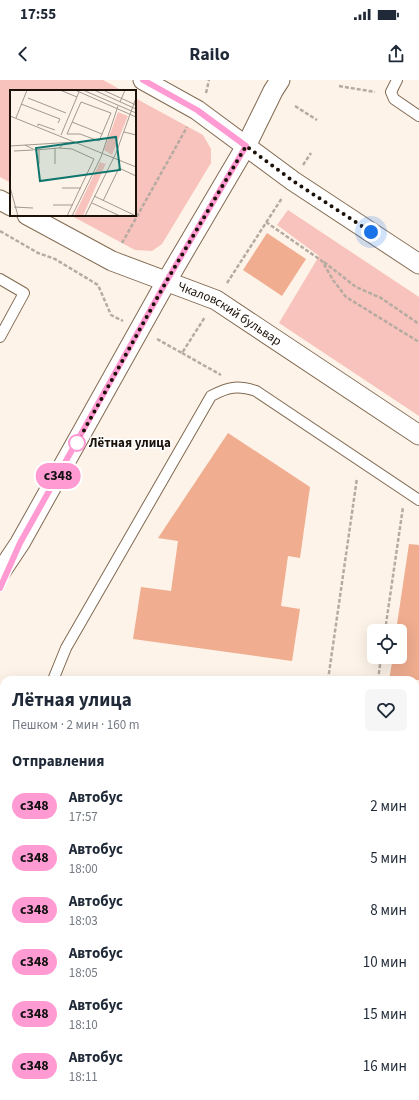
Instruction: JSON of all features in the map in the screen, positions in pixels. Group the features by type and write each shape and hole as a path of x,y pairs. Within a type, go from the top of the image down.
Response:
{"street":[{"path":"143,80 197,110 293,181 419,264"},
{"path":"0,573 20,543 166,282 246,146 280,80"},
{"path":"0,200 10,205"},
{"name":"Чкаловский бульвар","path":"29,216 112,261 216,300 419,435"},
{"path":"0,588 20,543"}],"lane":[{"path":"397,80 393,87 392,95 394,100 419,116"},
{"path":"0,279 24,293 0,337"},
{"path":"55,676 66,648 211,396 224,389 234,387 256,391 419,500"}],"path":[{"path":"206,93 209,80"},
{"path":"339,86 392,95"},
{"path":"295,106 317,120"},
{"path":"122,243 187,127"},
{"path":"266,222 356,287 381,298 419,324"},
{"path":"0,232 38,252 56,259 98,284"},
{"path":"322,261 333,280 346,297 419,342"},
{"path":"182,353 245,388"},
{"path":"329,676 360,460"},
{"path":"386,624 405,490"},
{"path":"379,676 380,664"}],"shaded area":[{"path":"0,80 103,80 121,90 10,90 10,182 0,177"},
{"path":"136,99 203,135 211,149 211,163 162,244 152,251 135,250 72,216 136,216"},
{"path":"288,210 419,297 419,416 279,323 319,256 277,225"}],"building":[{"path":"267,233 306,259 282,296 243,270"},
{"path":"228,433 310,487 300,558 288,556 281,606 300,609 292,661 133,639 141,587 171,591 178,541 158,538"},
{"path":"409,544 419,545 419,676 390,676 392,664 407,664 407,624 397,624"}],"bus line":[{"name":"с348","path":"0,588 20,543 166,282 246,146 197,110 143,80"}],"place":[{"name":"Лётная улица","path":"77,443"}],"route":[{"path":"77,443 166,282 246,146 293,181 371,232"}]}
